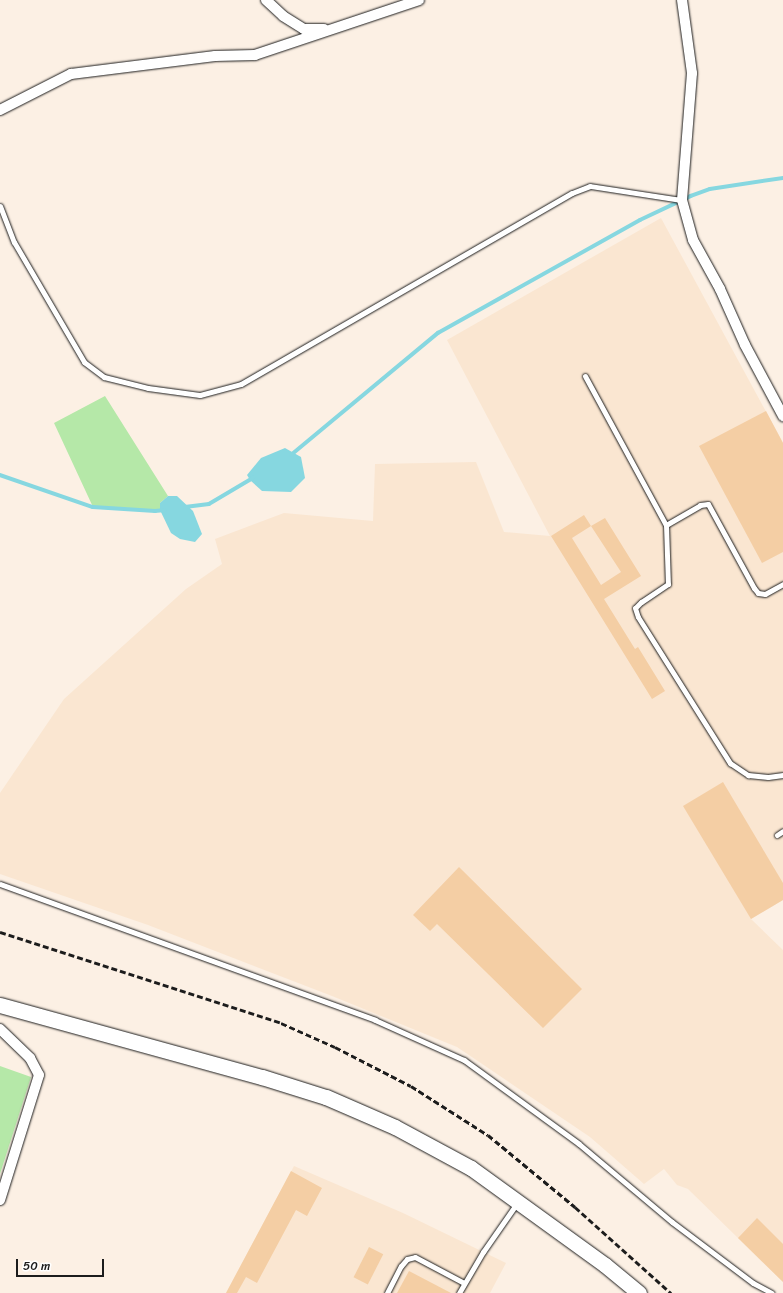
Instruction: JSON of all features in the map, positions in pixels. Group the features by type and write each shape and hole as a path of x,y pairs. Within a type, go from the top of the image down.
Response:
{"street":[{"path":"266,0 283,16 304,29 336,28"},
{"path":"0,110 71,74 215,56 255,55 419,0"},
{"path":"682,0 692,73 682,200 693,240 720,289 745,345 783,416"},
{"path":"0,1006 326,1097 395,1127 471,1168 605,1265 639,1293"},
{"path":"0,1029 30,1058 39,1075 0,1200"}],"lane":[{"path":"0,206 14,242 84,362 104,377 148,388 200,395 241,384 572,193 590,186 682,200"},
{"path":"585,376 666,525 668,584 641,602 635,608 638,617 730,763 748,775 768,777 783,775"},
{"path":"666,525 700,505 708,504 758,593 765,594 783,584"},
{"path":"777,835 783,831"},
{"path":"0,884 375,1020 464,1060 579,1144 672,1222 753,1283 772,1293"},
{"path":"459,1293 483,1252 518,1202"},
{"path":"387,1293 401,1266 407,1259 415,1257 464,1283"}],"shaded area":[{"path":"661,218 783,443 783,900 751,919 783,950 783,1282 688,1189 677,1185 664,1169 644,1184 590,1137 457,1047 332,996 148,925 0,874 0,793 64,699 186,589 222,564 215,539 284,513 373,521 375,464 476,462 504,532 550,536 447,340"},
{"path":"294,1166 403,1213 506,1263 490,1293 226,1293"}],"green space":[{"path":"105,396 168,496 160,503 160,510 93,507 54,423"},
{"path":"0,1066 31,1077 0,1174"}],"water":[{"path":"285,448 301,457 305,478 291,492 262,491 250,480 247,475 261,458"},
{"path":"168,496 177,496 193,511 202,534 195,542 180,539 171,533 160,510 160,503"}],"building":[{"path":"766,411 783,443 783,552 762,563 699,446"},
{"path":"584,515 591,526 605,518 641,576 604,599 635,649 638,647 665,691 652,699 551,536","holes":["591,526 621,572 601,585 572,538"]},
{"path":"723,782 783,883 783,900 751,919 683,806"},
{"path":"459,867 582,989 543,1028 437,924 430,931 413,915"},
{"path":"291,1171 322,1188 307,1216 296,1210 257,1283 246,1277 237,1293 226,1293"},
{"path":"757,1218 783,1244 783,1282 738,1238"},
{"path":"369,1247 383,1254 368,1285 354,1277"},
{"path":"409,1271 451,1293 397,1293"}],"waterway":[{"path":"291,455 438,333 640,220 691,196 710,189 783,178"},
{"path":"0,475 93,507 155,511 165,510"},
{"path":"185,507 209,504 253,478"}],"railway":[{"path":"0,932 281,1023 335,1047 411,1086 488,1135 575,1207 671,1293"}]}
